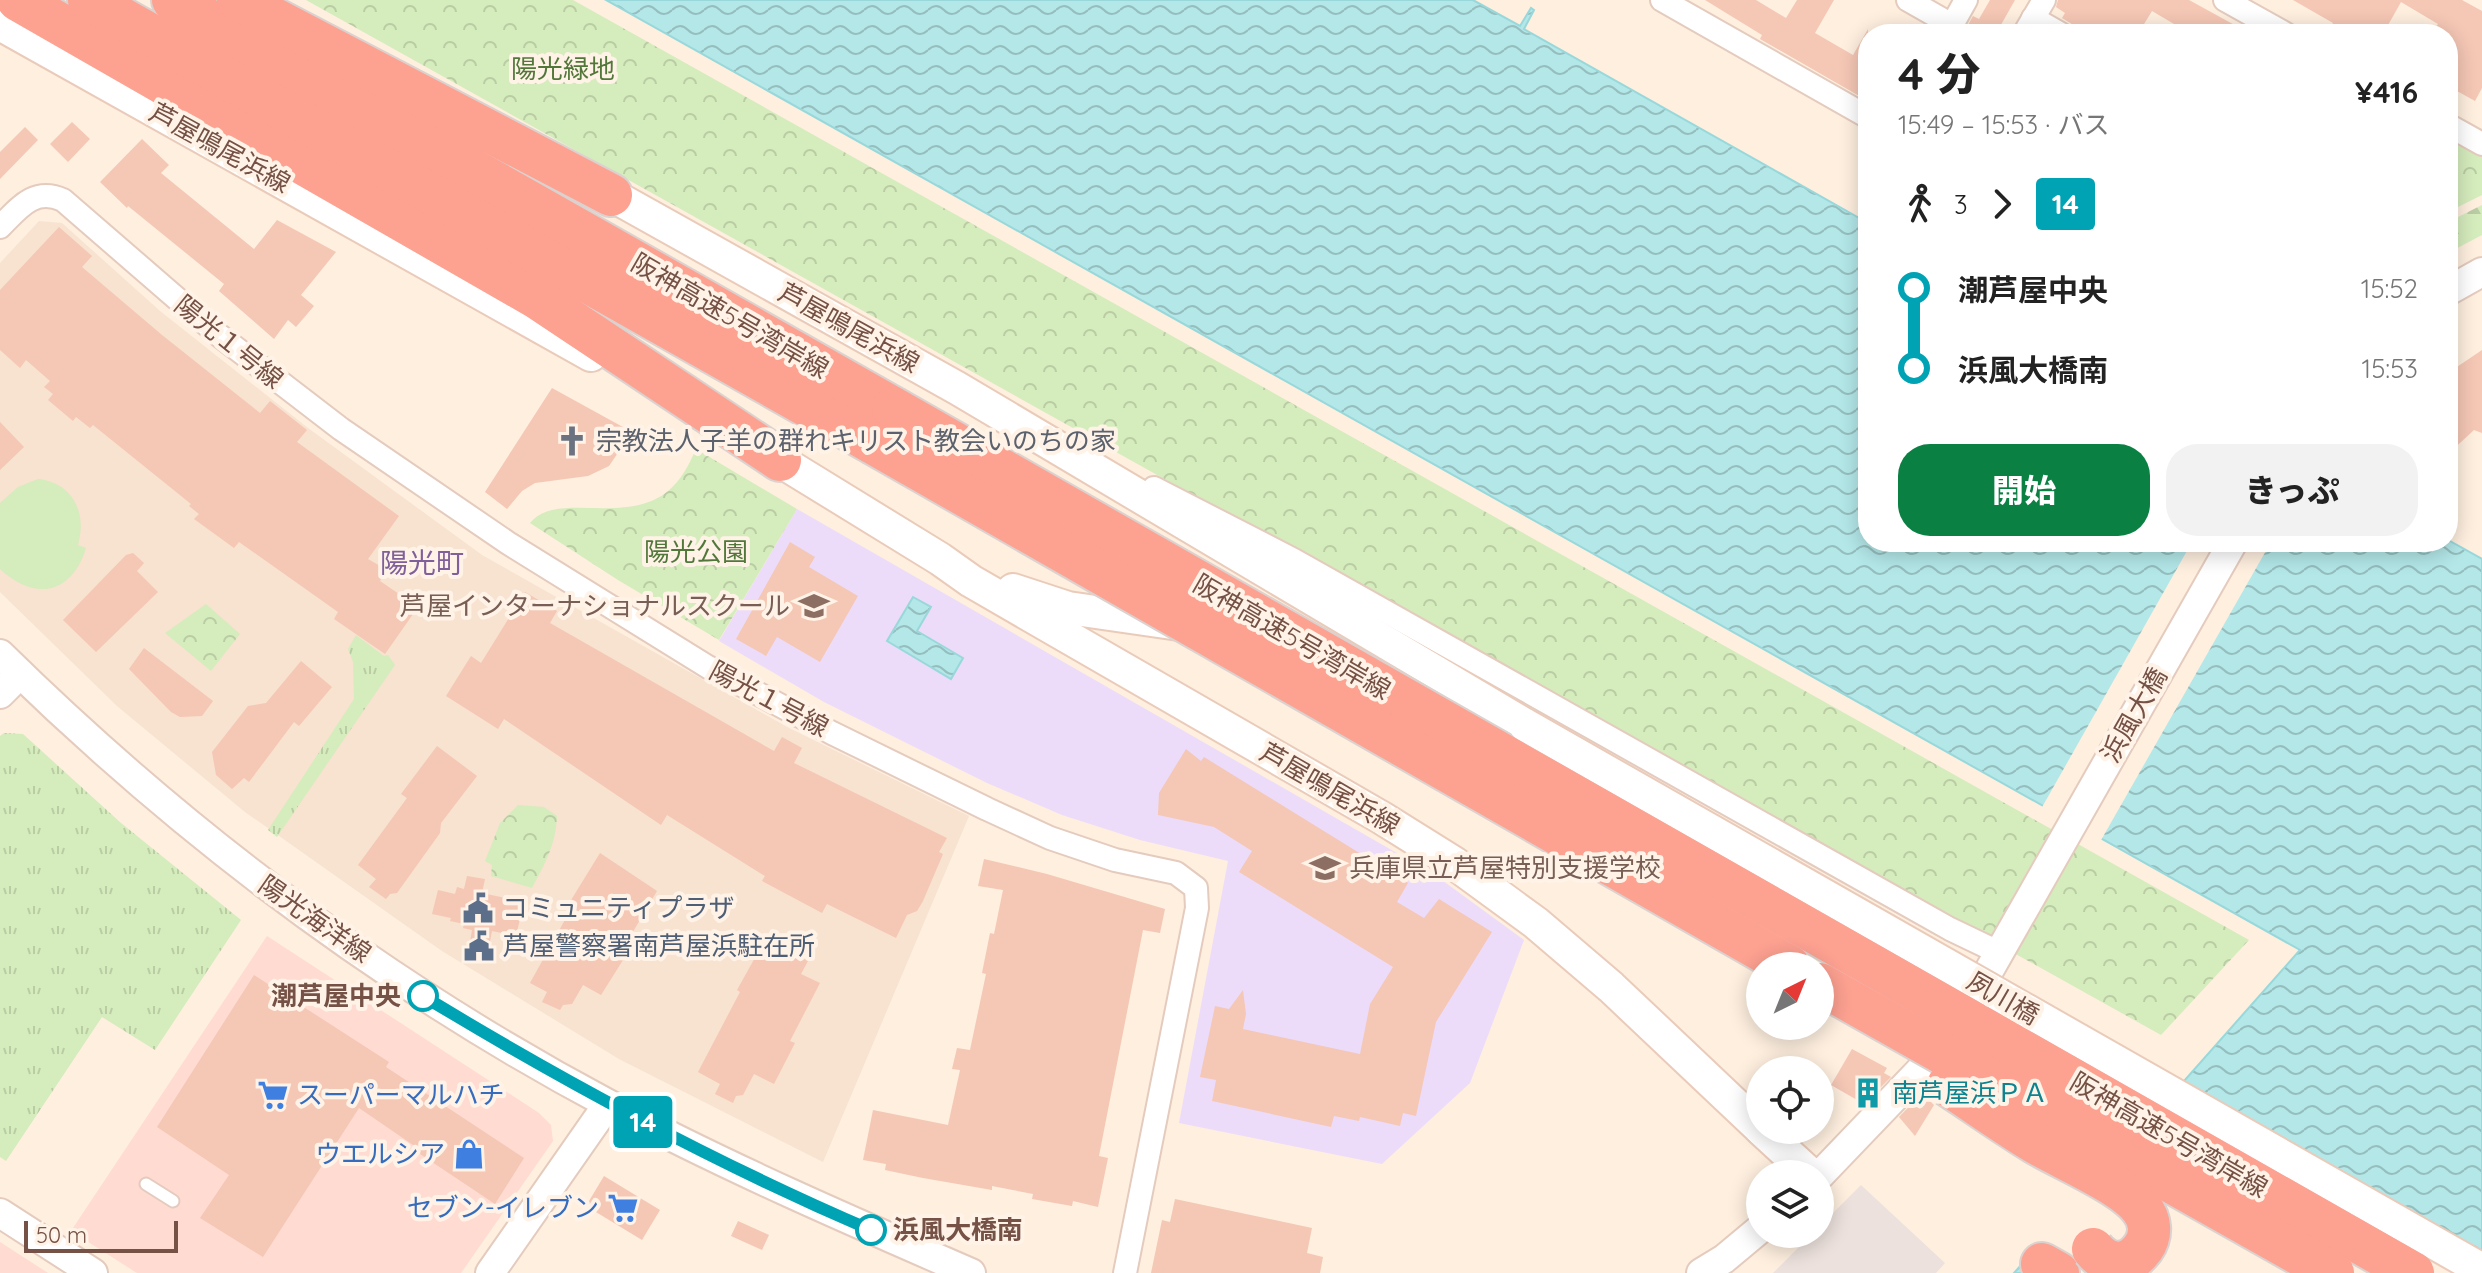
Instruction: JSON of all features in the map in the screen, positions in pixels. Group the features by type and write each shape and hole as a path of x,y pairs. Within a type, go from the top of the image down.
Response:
{"highway":[{"path":"18,0 537,298 780,460"},
{"name":"阪神高速5号湾岸線","path":"89,0 1764,952"},
{"name":"阪神高速5号湾岸線","path":"173,0 2413,1273"},
{"path":"238,0 611,195"},
{"path":"1519,814 1599,869 1746,955"},
{"name":"阪神高速5号湾岸線","path":"1834,992 2333,1273"},
{"path":"1834,1008 2008,1125 2118,1189 2142,1208 2150,1232 2146,1243 2131,1260 2111,1264 2100,1258 2093,1249"}],"main road":[{"name":"芦屋鳴尾浜線","path":"269,0 957,388 1525,725"},
{"name":"芦屋鳴尾浜線","path":"0,24 780,460 971,581 1382,818 1454,863 1536,923 1590,969 1746,1115"},
{"name":"芦屋鳴尾浜線","path":"940,559 1007,588 1068,608 1376,651 1422,666"},
{"name":"夙川橋","path":"1525,725 2482,1270"},
{"name":"芦屋鳴尾浜線","path":"1777,1144 1795,1160"}],"street":[{"path":"1662,0 1858,111"},
{"path":"1908,0 1943,24"},
{"path":"1953,24 1966,0"},
{"path":"2225,0 2268,24"},
{"path":"2458,128 2479,135"},
{"name":"陽光１号線","path":"0,227 34,197 52,196 68,204 201,320 341,429 508,543 708,667 832,733 1050,838 1115,860 1176,873 1196,888 1197,908 1125,1273"},
{"path":"2458,285 2482,272"},
{"path":"957,388 1294,560 1950,929 2000,953"},
{"name":"浜風大橋","path":"1834,1160 1935,1055 1958,1025 2227,552"},
{"name":"陽光海洋線","path":"0,654 171,810 276,893 423,996 608,1104 816,1206 971,1273"},
{"path":"0,694 20,674"},
{"path":"490,1273 608,1104"},
{"path":"0,1213 93,1273"},
{"path":"1701,1273 1746,1241"}],"lane":[{"path":"146,1184 173,1201"}],"shaded area":[{"path":"39,221 62,223 160,311 308,428 482,555 789,728 969,816 823,1162 619,1059 442,951 245,812 117,706 0,592 0,263"},
{"name":"兵庫県立芦屋特別支援学校","path":"797,509 1435,875 1524,940 1470,1083 1382,1164 1179,1123 1228,861 1140,840 1062,815 987,783 824,702 719,641"},
{"path":"267,936 539,1113 551,1125 553,1141 461,1273 137,1273 71,1231"},
{"path":"1861,1185 1945,1263 1936,1273 1773,1273 1798,1248 1834,1248 1834,1212"},
{"path":"0,1242 48,1273 0,1273"}],"green space":[{"name":"陽光緑地","path":"306,0 573,0 2249,940 2161,1035"},
{"path":"2458,138 2482,151 2482,195 2458,207"},
{"path":"2482,205 2482,235 2458,248 2458,217"},
{"name":"陽光公園","path":"696,449 797,509 719,640 530,523 543,513 559,509 620,508 641,505 660,497 680,478"},
{"path":"38,479 69,493 81,522 78,545 86,548 72,575 62,584 39,589 26,586 0,569 0,503 18,487"},
{"path":"206,604 240,634 211,671 165,633"},
{"path":"356,635 384,656 388,655 395,665 277,837 268,830 354,699 353,662 348,649"},
{"path":"4,733 23,734 121,823 241,920 155,1050 102,1017 6,1161 0,1157 0,736"},
{"path":"518,805 544,807 557,816 552,845 532,888 491,876 492,865 485,861 500,823"}],"water":[{"path":"606,0 1473,0 1520,26 1531,8 1534,10 1524,29 1858,217 1858,552 2458,552 2458,546 2482,559 2482,1273 2014,1273 2300,950"},
{"path":"913,597 931,607 917,631 963,658 951,679 887,641"}],"pier":[{"path":"2186,552 2265,552 2100,842 2041,809"},
{"path":"2157,1105 2455,1273 2039,1273 2019,1261"}],"building":[{"path":"1705,0 1756,0 1786,18 1797,0 1834,0 1815,33 1853,55 1858,46 1858,95 1760,39 1762,35"},
{"path":"1990,0 2015,0 2001,24 1969,24 1973,16 1979,19"},
{"path":"2058,0 2189,0 2233,24 2174,24 2152,11 2144,24 2072,24 2062,18 2065,13 2056,7"},
{"path":"2293,0 2462,0 2482,11 2482,88 2475,101 2458,92 2458,24 2438,24 2401,2 2389,24 2333,23"},
{"path":"72,122 90,139 68,162 50,144"},
{"path":"25,127 38,140 0,179 0,152"},
{"path":"142,139 169,165 161,173 254,249 277,220 336,252 301,295 314,306 296,327 288,320 274,339 219,291 224,284 127,208 100,182"},
{"path":"59,227 92,256 82,267 162,335 260,413 270,401 307,430 297,442 399,516 368,559 387,570 380,581 418,607 385,654 334,619 338,612 239,542 234,548 194,519 199,514 189,506 191,504 93,425 90,428 76,417 73,421 48,400 53,394 44,387 50,381 26,360 20,368 0,350 0,290"},
{"path":"2482,350 2482,433 2474,430 2458,445 2458,366"},
{"name":"宗教法人子羊の群れキリスト教会いのちの家","path":"552,388 632,432 609,466 588,476 535,483 522,491 507,509 485,492"},
{"path":"0,422 24,447 0,470"},
{"path":"790,542 815,557 809,567 858,596 820,662 777,637 766,656 736,639"},
{"path":"133,553 144,563 137,571 158,592 96,652 63,620 126,555"},
{"path":"525,592 557,611 550,623 774,751 782,737 802,748 794,763 947,838 939,852 943,854 923,901 917,911 907,915 896,938 827,904 822,913 762,881 765,876 667,815 661,825 504,719 498,729 446,696 471,656 481,663"},
{"path":"144,648 213,701 202,716 180,717 171,712 129,669"},
{"path":"301,661 332,687 299,726 294,722 249,782 244,778 232,789 216,775 212,752 248,706 266,703"},
{"path":"437,746 477,776 441,823 440,833 397,893 390,894 386,899 369,887 376,879 358,865 407,798 401,794"},
{"path":"1186,749 1201,761 1204,757 1408,883 1397,902 1424,918 1439,899 1492,932 1436,1022 1416,1116 1403,1113 1400,1126 1360,1117 1359,1121 1334,1116 1331,1127 1212,1101 1216,1080 1200,1077 1215,1006 1229,1009 1243,990 1246,1014 1243,1029 1360,1054 1370,1004 1393,967 1239,872 1252,851 1214,827 1158,815 1159,793"},
{"path":"600,853 657,891 618,957 623,960 601,995 583,985 572,1004 563,1005 560,1010 542,1002 547,992 530,983 572,907 568,905"},
{"path":"984,859 1165,909 1160,933 1143,930 1099,1156 1108,1158 1098,1207 1073,1201 1072,1206 1032,1199 1033,1194 992,1186 992,1190 923,1178 885,1170 886,1164 863,1160 873,1110 948,1125 960,1070 952,1069 957,1048 970,1050 986,974 982,973 990,933 994,934 1003,890 978,886"},
{"name":"コミュニティプラザ","path":"467,876 485,879 482,893 524,902 516,936 492,931 487,957 468,954 472,930 463,928 464,924 450,921 451,918 432,914 438,890 455,894 457,887 464,889"},
{"path":"766,938 808,961 801,974 820,983 790,1041 795,1043 774,1084 754,1074 743,1095 736,1096 733,1103 715,1094 720,1084 698,1072"},
{"name":"スーパーマルハチ","path":"254,975 389,1062 386,1067 524,1158 495,1204 414,1150 416,1147 359,1108 263,1257 200,1218 229,1175 157,1127"},
{"path":"1852,1049 1887,1068 1884,1073 1891,1077 1864,1104 1834,1087 1834,1080"},
{"path":"1922,1093 1934,1105 1915,1136 1899,1117"},
{"name":"セブン-イレブン","path":"604,1176 660,1210 642,1240 586,1206"},
{"path":"1175,1199 1312,1228 1307,1253 1323,1257 1320,1273 1151,1273 1162,1220 1170,1222"},
{"path":"738,1221 769,1235 762,1250 731,1236"}],"bus line":[{"name":"14","path":"423,996 608,1104 709,1156 871,1230"}],"place":[{"name":"宗教法人子羊の群れキリスト教会いのちの家","path":"572,441"},
{"name":"芦屋インターナショナルスクール","path":"814,606"},
{"name":"兵庫県立芦屋特別支援学校","path":"1325,868"},
{"name":"コミュニティプラザ","path":"478,908"},
{"name":"芦屋警察署南芦屋浜駐在所","path":"479,946"},
{"name":"潮芦屋中央","path":"423,996"},
{"name":"南芦屋浜ＰＡ","path":"1868,1093"},
{"name":"スーパーマルハチ","path":"273,1095"},
{"name":"ウエルシア","path":"469,1154"},
{"name":"セブン-イレブン","path":"623,1208"},
{"name":"浜風大橋南","path":"871,1230"}],"district":[{"name":"陽光町","path":"422,563"}]}
